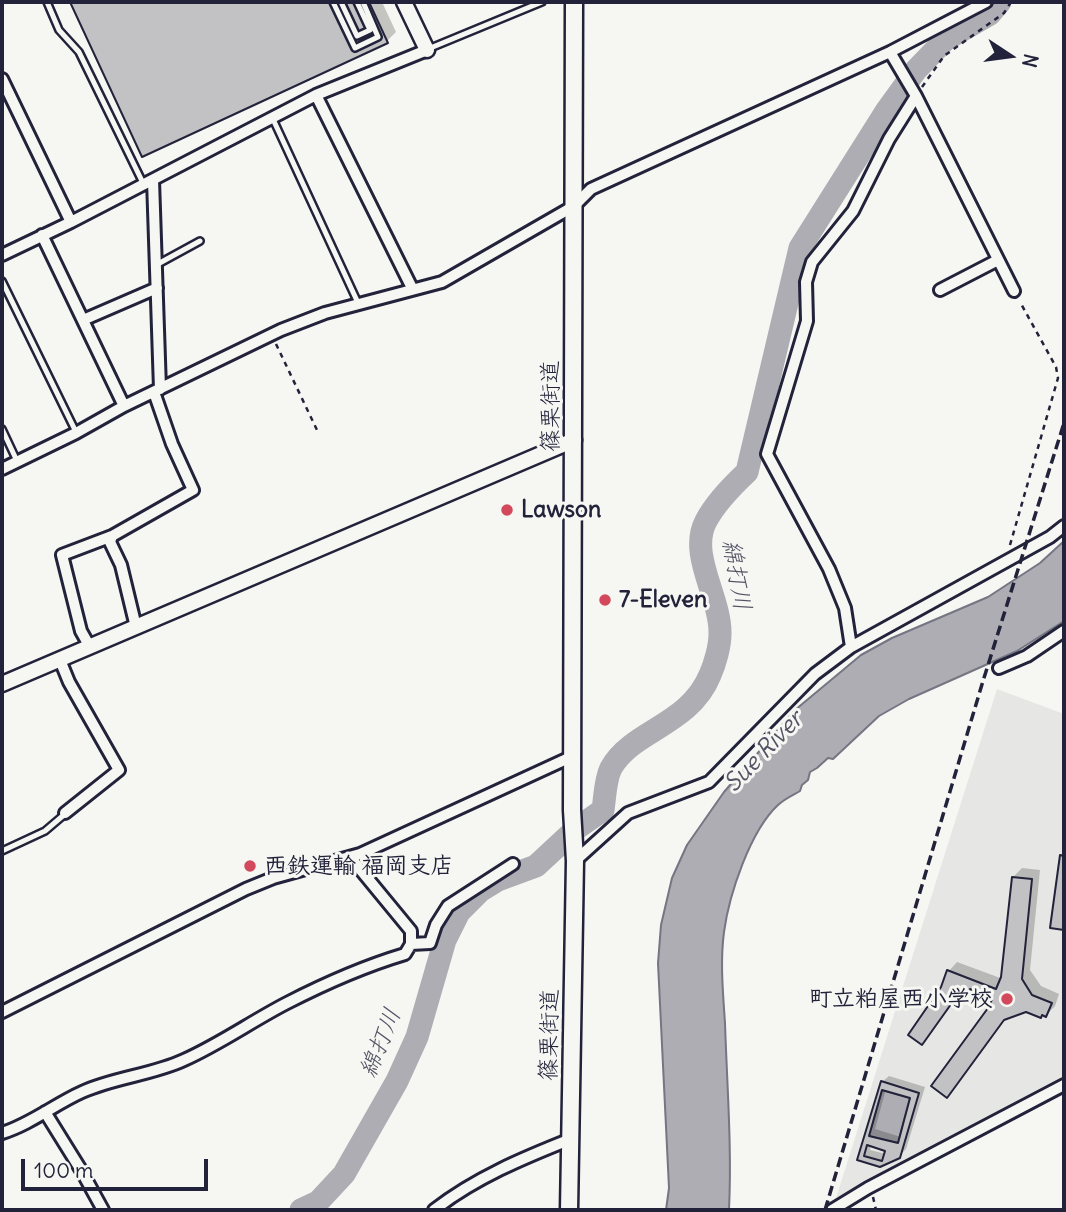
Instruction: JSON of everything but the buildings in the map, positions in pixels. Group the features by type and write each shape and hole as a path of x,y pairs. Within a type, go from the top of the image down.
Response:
{"main road":[{"name":"篠栗街道","path":"569,1210 575,861 572,810 573,2"}],"street":[{"path":"2,255 71,222 316,94 426,50 404,2"},
{"path":"2,469 271,335 325,313 442,282 574,206 591,189 890,52 986,2"},
{"path":"890,52 914,92 1014,291"},
{"path":"2,79 71,222"},
{"path":"851,647 845,608 829,569 767,454 807,321 806,282 812,262 853,211 914,92"},
{"path":"316,94 412,288"},
{"path":"90,647 81,631 62,555 112,536 193,490 172,444 157,391 157,289 149,182"},
{"path":"42,235 124,406"},
{"path":"940,290 998,260"},
{"path":"83,320 157,289"},
{"path":"2,684 574,440"},
{"path":"575,861 628,813 709,782 815,674 851,647 1050,537 1064,526"},
{"path":"112,536 110,542 121,565 136,627"},
{"path":"999,668 1027,656 1064,631"},
{"path":"60,660 69,682 119,770 65,813"},
{"path":"2,1012 246,889 273,878 353,856 573,756"},
{"path":"2,1133 17,1128 83,1091 165,1069 287,1003 385,960 405,954 411,944 411,932 355,863 353,856"},
{"path":"411,944 430,943 436,925 448,906 513,864"},
{"path":"832,1210 1064,1085"},
{"path":"45,1112 103,1210"},
{"path":"434,1210 456,1193 504,1167 571,1139"}],"lane":[{"path":"47,2 59,30 79,52 149,182"},
{"path":"333,2 355,48 378,37 363,2"},
{"path":"341,2 357,36 370,30 357,2"},
{"path":"426,50 542,2"},
{"path":"272,117 359,304"},
{"path":"156,265 200,241"},
{"path":"2,281 76,433"},
{"path":"2,429 18,463"},
{"path":"2,851 45,831 65,813"}],"path":[{"path":"914,92 944,56 1004,13 1011,2"},
{"path":"1005,561 1058,378 1056,367 1014,291"},
{"path":"271,335 317,430"}],"shaded area":[{"path":"997,689 1064,714 1064,1078 836,1198"}],"water":[{"name":"Sue River","path":"1064,541 1064,621 1017,651 909,699 879,716 833,759 828,758 810,772 800,791 778,805 758,831 736,882 723,943 722,978 730,1140 729,1210 666,1210 669,1188 658,963 661,925 672,878 687,845 724,792 795,710 861,655 892,638 988,597 1040,563"},
{"path":"882,1090 910,1098 898,1143 869,1136"}],"waterway":[{"name":"綿打川","path":"301,1210 318,1202 344,1174 397,1081 417,1037 445,940 459,912 480,891 498,880 536,866 577,828 603,810 609,773 620,755 675,717 701,692 714,666 720,634 716,606 703,562 701,534 715,507 747,472 800,248 887,110 916,70 945,40 990,14 1000,2"}],"railway":[{"path":"825,1210 983,681 1064,423"}],"place":[{"name":"Lawson","path":"507,510"},
{"name":"7-Eleven","path":"605,600"},
{"name":"西鉄運輸 福岡支店","path":"250,866"},
{"name":"町立粕屋西小学校","path":"1007,999"}]}
